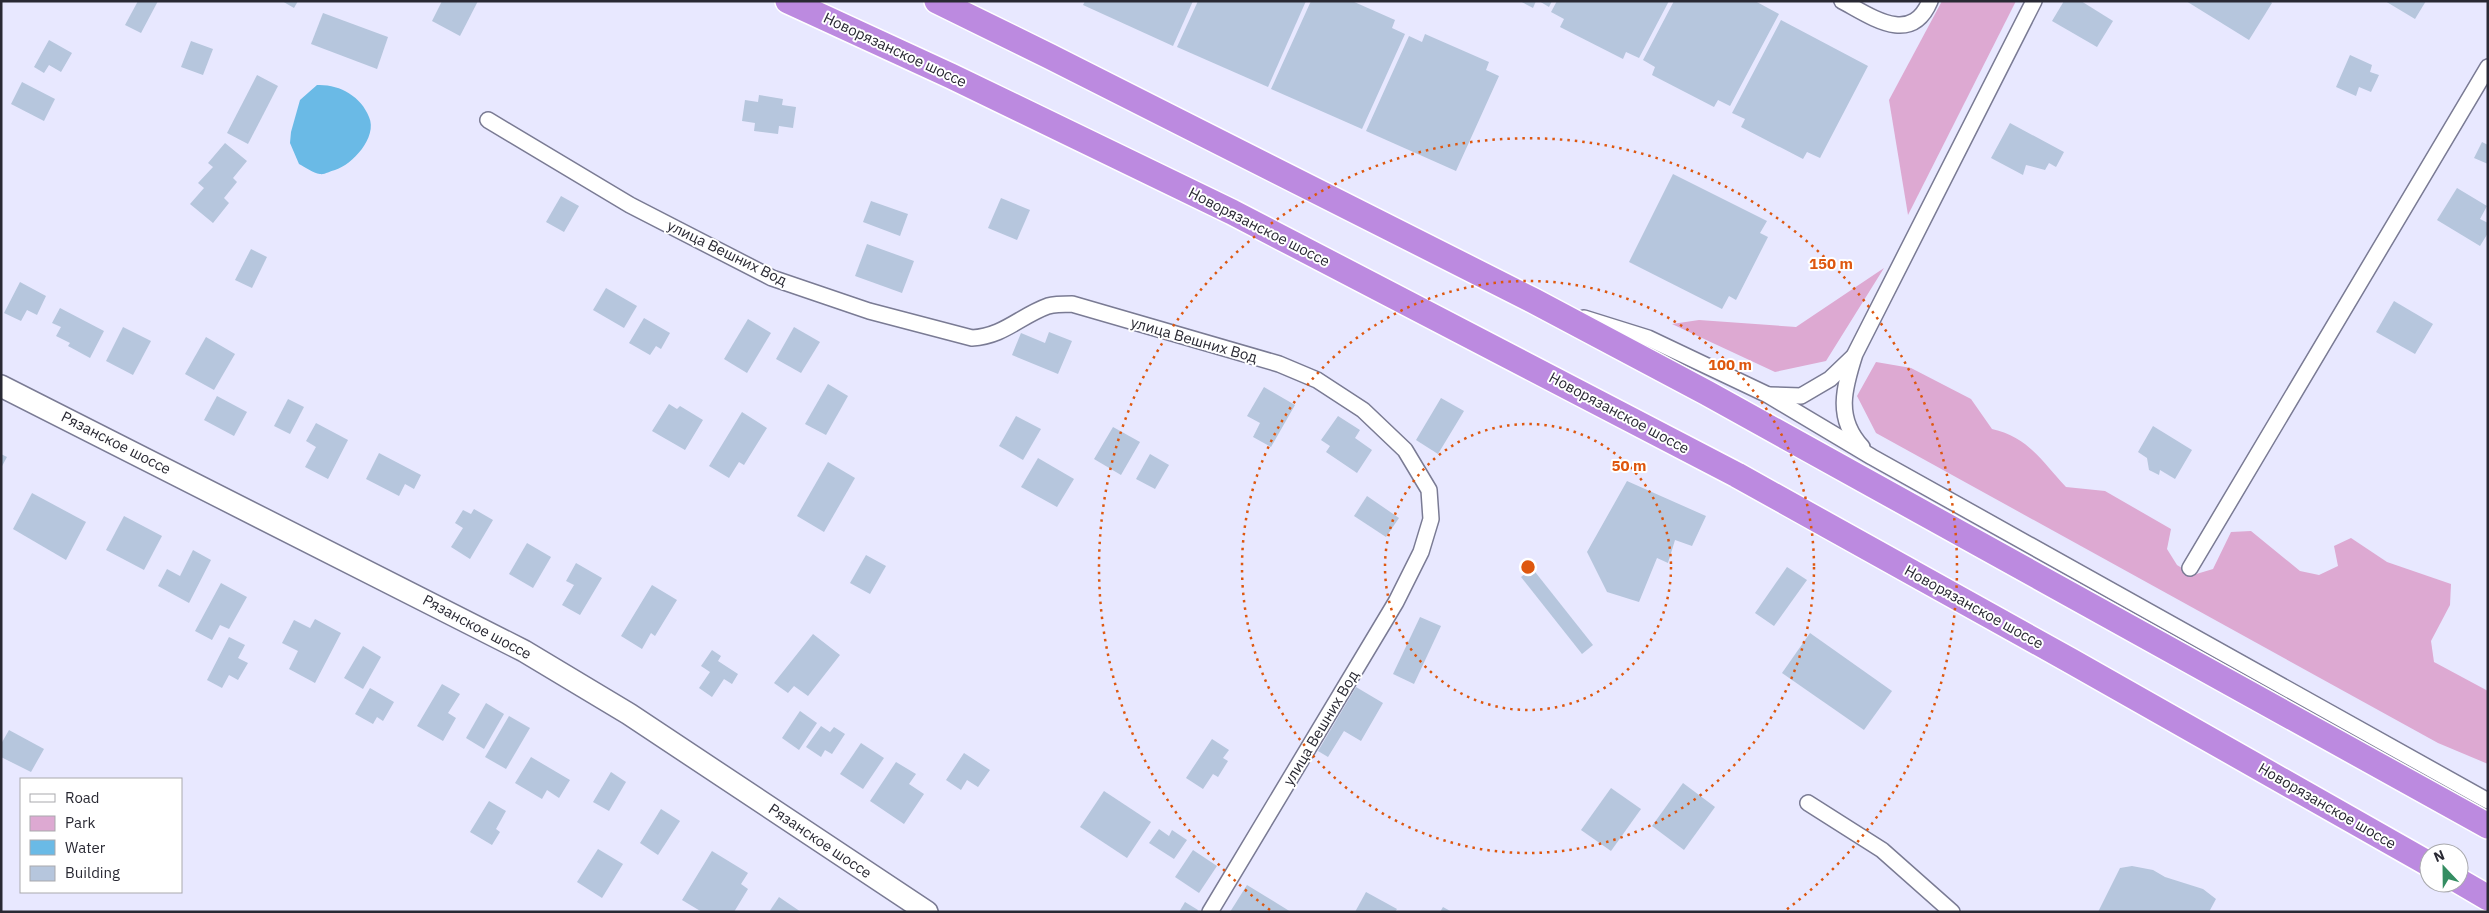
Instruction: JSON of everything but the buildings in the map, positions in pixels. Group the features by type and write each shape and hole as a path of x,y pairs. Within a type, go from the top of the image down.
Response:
{"highway":[{"name":"Новорязанское шоссе","path":"788,1 951,76 1232,212 1737,475 2071,661 2419,858"},
{"path":"937,1 1534,301 1707,393 2488,826"},
{"path":"2469,887 2488,898"}],"main road":[{"name":"Рязанское шоссе","path":"1,386 524,651 629,714 926,912"}],"street":[{"path":"1842,1 1895,26 1912,24 1926,11 1930,1"},
{"path":"1872,457 1851,436 1844,413 1844,386 1855,354 2034,1"},
{"path":"2190,568 2488,67"},
{"name":"улица Вешних Вод","path":"488,120 630,205 772,278 868,311 972,338 986,337 1001,332 1049,306 1072,304 1279,364 1317,380 1363,410 1405,450 1429,490 1431,519 1421,552 1396,602 1210,912"},
{"path":"1534,301 1648,338 1768,396 1872,457 2488,801"},
{"path":"1768,396 1801,396 1830,380 1855,354"},
{"path":"1808,803 1882,850 1952,912"}],"green space":[{"path":"1942,1 2016,1 1908,215 1889,100"},
{"path":"1884,268 1826,361 1775,372 1672,324 1699,320 1796,327"},
{"path":"1876,362 1911,368 1971,399 1992,429 2015,438 2034,451 2066,487 2105,491 2171,529 2167,549 2177,565 2193,575 2213,569 2231,532 2251,531 2300,571 2319,575 2338,566 2334,546 2351,538 2387,562 2451,584 2450,605 2431,641 2434,662 2488,691 2488,764 2438,743 1876,433 1857,396"}],"water":[{"path":"317,85 341,89 355,97 369,117 371,125 367,141 356,156 342,167 322,174 299,164 290,143 291,132 300,100"}]}
